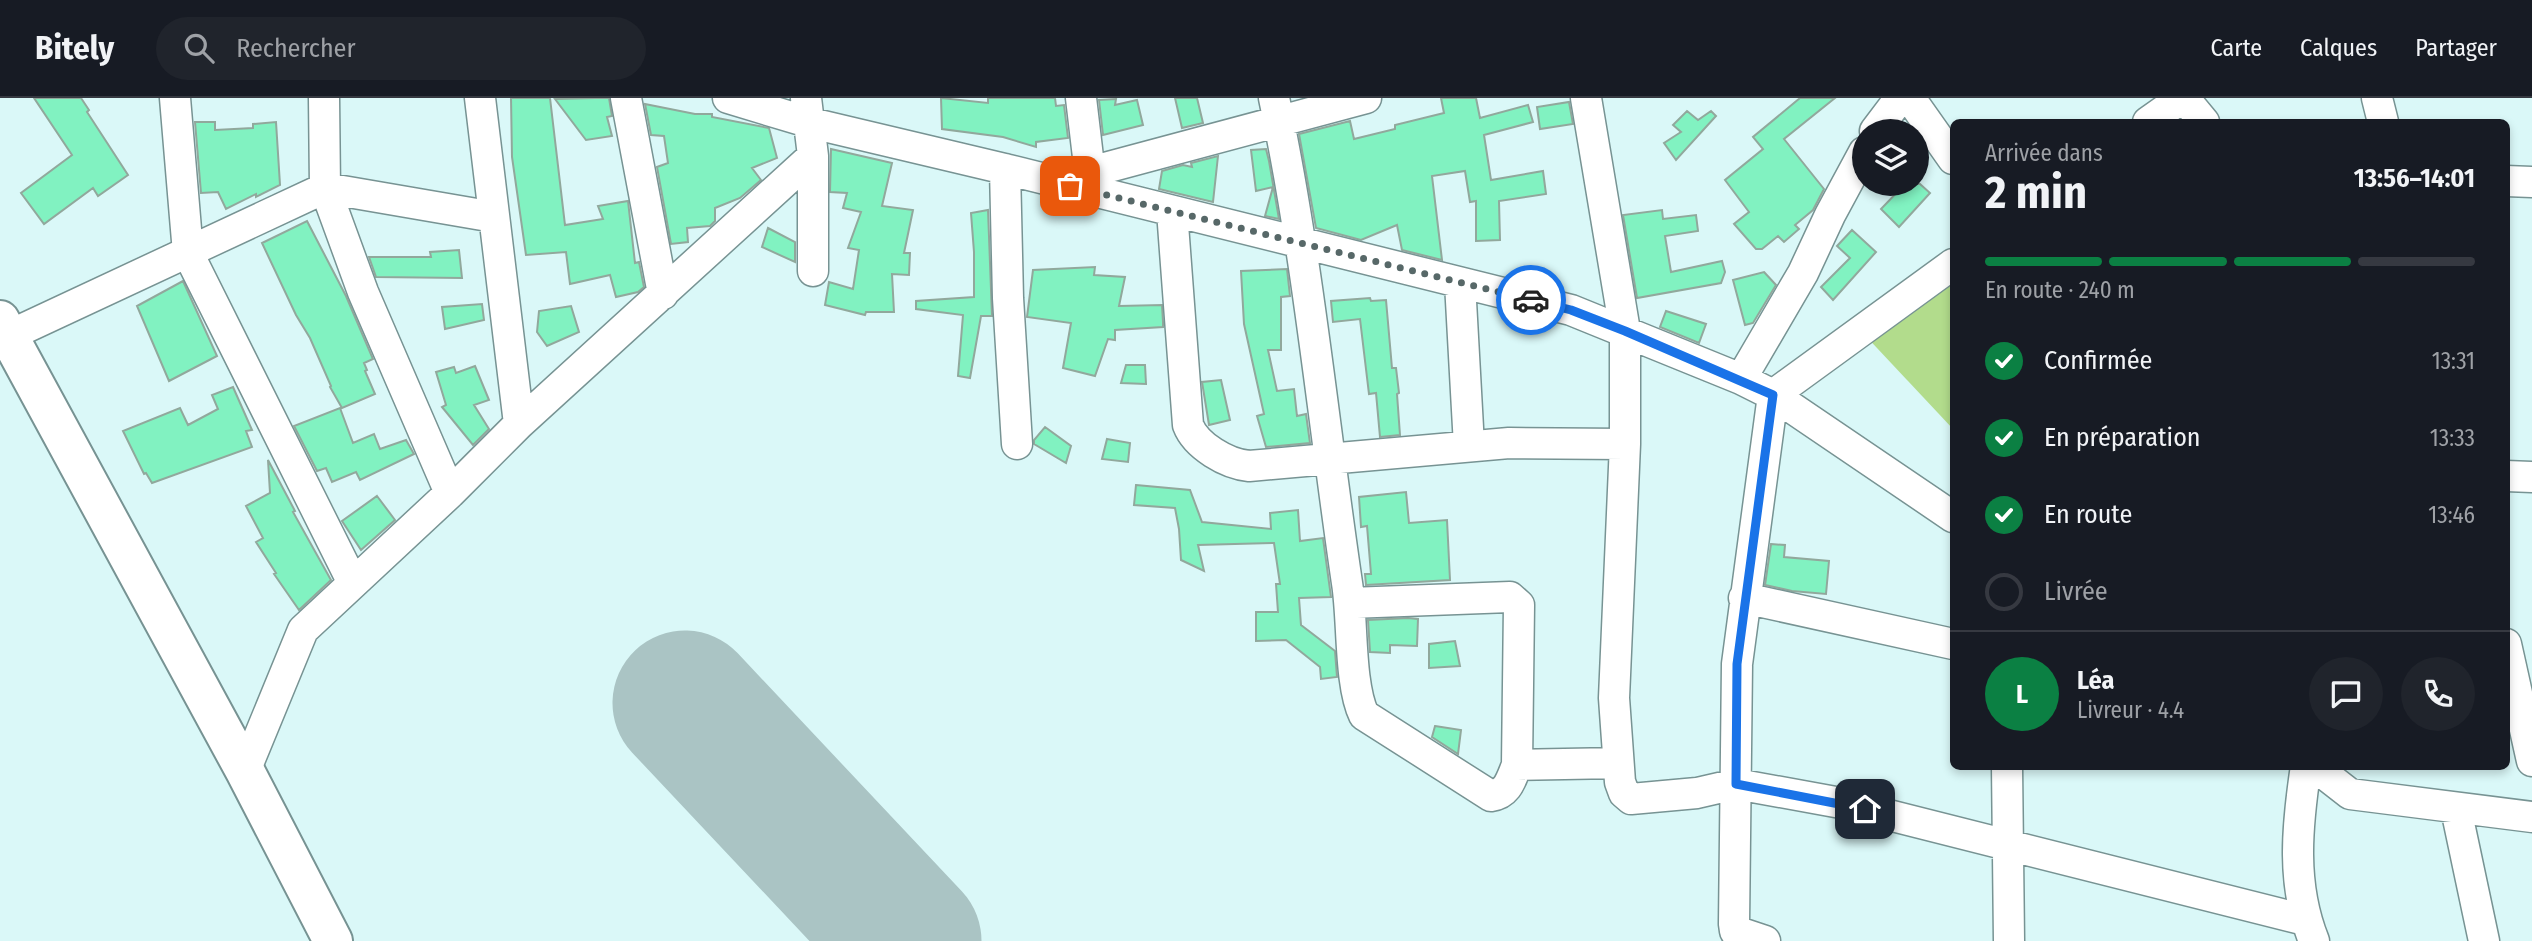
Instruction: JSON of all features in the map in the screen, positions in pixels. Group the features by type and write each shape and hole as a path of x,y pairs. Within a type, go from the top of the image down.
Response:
{"highway":[{"path":"4,328 245,771 333,941"}],"street":[{"path":"175,98 188,253 353,583"},
{"path":"324,98 325,188 363,292 450,494"},
{"path":"480,98 519,424"},
{"path":"626,98 663,294"},
{"path":"728,98 808,111 1005,169 1091,182 1172,211 1571,310 1741,379 1773,395 1950,515"},
{"path":"1081,98 1091,182"},
{"path":"1091,182 1277,110 1366,98"},
{"path":"1587,98 1625,331 1625,444 1614,698 1618,763 1624,793 1631,799 1697,793 1736,784 1841,803 2006,845 2299,929 2297,822 2305,770"},
{"path":"1884,119 1900,98"},
{"path":"1910,98 1950,155"},
{"path":"2152,119 2183,98 2201,119"},
{"path":"2377,98 2382,119"},
{"path":"1277,110 1300,242 1350,603 1357,692 1364,715 1491,796 1506,790 1517,765 1519,605 1515,600 1510,597 1350,603"},
{"path":"808,111 813,156 813,271"},
{"path":"245,771 303,629 450,494 519,424 813,156"},
{"path":"1005,169 1007,284 1017,444"},
{"path":"1741,379 1803,273 1852,174"},
{"path":"2510,181 2532,182"},
{"path":"4,328 188,253 325,188 494,217"},
{"path":"1172,211 1186,414 1192,435 1225,460 1236,465 1249,466 1508,443 1625,444"},
{"path":"1765,941 1735,931 1737,664 1773,395 1950,266"},
{"path":"1460,283 1469,446"},
{"path":"2510,476 2532,477"},
{"path":"1744,598 1950,643"},
{"path":"2510,662 2532,761"},
{"path":"1517,765 1618,763"},
{"path":"2007,770 2009,941"},
{"path":"2323,770 2346,780 2456,809 2532,817"},
{"path":"2456,809 2484,941"}],"green space":[{"path":"1950,275 1950,426 1862,332"}],"building":[{"path":"34,98 81,98 89,110 87,112 128,175 98,196 93,188 44,224 21,193 72,155"},
{"path":"511,98 550,98 565,225 603,219 598,206 628,201 635,263 639,262 644,287 638,292 616,297 610,275 570,284 566,252 526,255 512,157"},
{"path":"609,98 612,116 607,117 612,136 586,140 555,99"},
{"path":"941,98 988,103 988,98 1055,98 1056,106 1064,105 1068,138 1036,142 1036,147 1003,137 942,129"},
{"path":"1175,98 1197,98 1203,123 1182,128"},
{"path":"1441,98 1476,98 1480,118 1528,105 1533,122 1484,135 1491,180 1543,171 1546,194 1499,201 1500,240 1476,241 1476,201 1470,202 1465,171 1432,176 1442,260 1402,250 1397,225 1361,240 1316,228 1299,134 1350,121 1354,139 1395,129 1395,125 1444,113"},
{"path":"1800,98 1835,98 1784,139 1824,189 1813,210 1795,225 1799,229 1784,242 1778,236 1762,249 1756,249 1734,224 1749,212 1725,180 1763,149 1753,137"},
{"path":"1116,99 1115,105 1137,100 1143,125 1103,135 1099,100"},
{"path":"1569,102 1573,124 1540,129 1537,107"},
{"path":"645,104 695,114 712,114 712,117 769,128 777,158 752,168 761,180 740,198 715,208 715,221 710,226 687,228 688,242 671,244 657,167 668,163 664,136 651,135"},
{"path":"1687,111 1698,120 1711,111 1716,116 1676,160 1664,143 1681,132 1673,125"},
{"path":"195,122 215,122 215,130 253,128 253,124 276,122 280,185 226,209 218,192 201,193"},
{"path":"831,149 892,163 882,206 913,210 904,253 910,253 909,275 892,274 894,312 866,312 865,315 825,305 829,282 853,289 859,250 848,248 861,212 843,208 847,193 830,192"},
{"path":"1266,149 1279,219 1265,216 1273,187 1256,191 1251,150"},
{"path":"1218,156 1213,202 1159,189 1162,171 1183,165 1192,167 1191,163"},
{"path":"1893,196 1927,196 1899,227 1881,209"},
{"path":"988,210 992,316 981,316 970,378 958,376 963,315 916,309 916,301 974,297 971,213"},
{"path":"1662,210 1663,219 1696,215 1698,231 1665,236 1671,272 1722,261 1725,272 1721,283 1637,298 1623,215"},
{"path":"307,221 346,296 373,359 364,363 375,394 342,408 262,243"},
{"path":"768,228 795,242 795,262 762,247"},
{"path":"1852,230 1876,252 1833,300 1821,287 1850,258 1837,246"},
{"path":"459,250 462,278 376,277 369,257 431,257 430,252"},
{"path":"1095,267 1094,275 1125,277 1119,306 1162,305 1163,327 1115,330 1115,340 1108,339 1095,376 1063,368 1071,323 1027,317 1033,270"},
{"path":"1287,269 1290,296 1281,297 1281,350 1268,350 1277,391 1294,389 1297,416 1306,414 1310,443 1266,447 1257,416 1264,414 1244,324 1241,271"},
{"path":"1764,272 1776,285 1753,323 1745,325 1733,280"},
{"path":"183,281 217,356 169,381 137,306"},
{"path":"1370,298 1371,301 1386,300 1392,368 1396,368 1399,393 1400,435 1380,437 1376,393 1369,394 1360,319 1333,322 1331,301"},
{"path":"482,304 484,320 445,329 442,307"},
{"path":"571,306 579,332 547,346 537,332 539,311"},
{"path":"1666,311 1706,324 1699,343 1660,327"},
{"path":"1126,365 1145,365 1146,384 1121,383"},
{"path":"475,366 489,400 474,405 489,429 473,445 442,407 446,405 436,372 454,367 456,373"},
{"path":"1221,380 1230,420 1209,425 1202,382"},
{"path":"233,387 252,430 246,431 252,447 152,483 146,473 144,474 123,431 180,408 188,425 218,409 212,395"},
{"path":"340,408 353,443 374,434 380,449 406,440 414,454 360,480 356,472 332,482 326,468 317,471 294,426"},
{"path":"1045,427 1071,446 1066,463 1034,444 1034,440"},
{"path":"1107,439 1130,443 1128,462 1102,459"},
{"path":"268,460 331,580 299,610 256,542 263,538 246,506 270,493"},
{"path":"1136,485 1190,490 1202,522 1271,529 1270,513 1298,510 1300,541 1323,538 1331,597 1299,598 1301,625 1335,651 1337,677 1321,679 1320,667 1286,640 1256,641 1256,612 1278,612 1276,584 1280,584 1274,543 1198,545 1204,571 1181,560 1175,508 1134,505"},
{"path":"1406,492 1409,523 1447,520 1450,580 1366,585 1365,574 1371,574 1367,526 1361,527 1359,497"},
{"path":"377,496 395,520 361,550 342,521"},
{"path":"1771,544 1785,545 1784,557 1829,561 1826,594 1765,585"},
{"path":"1418,619 1417,646 1390,645 1390,653 1370,652 1368,620"},
{"path":"1455,641 1460,666 1429,668 1429,644"},
{"path":"1435,726 1461,730 1458,754 1432,737"}],"runway":[{"path":"685,703 909,941"}],"way so far":[{"path":"1070,186 1531,300"}],"route":[{"path":"1531,300 1571,310 1625,331 1773,395 1737,664 1736,784 1865,809"}]}
